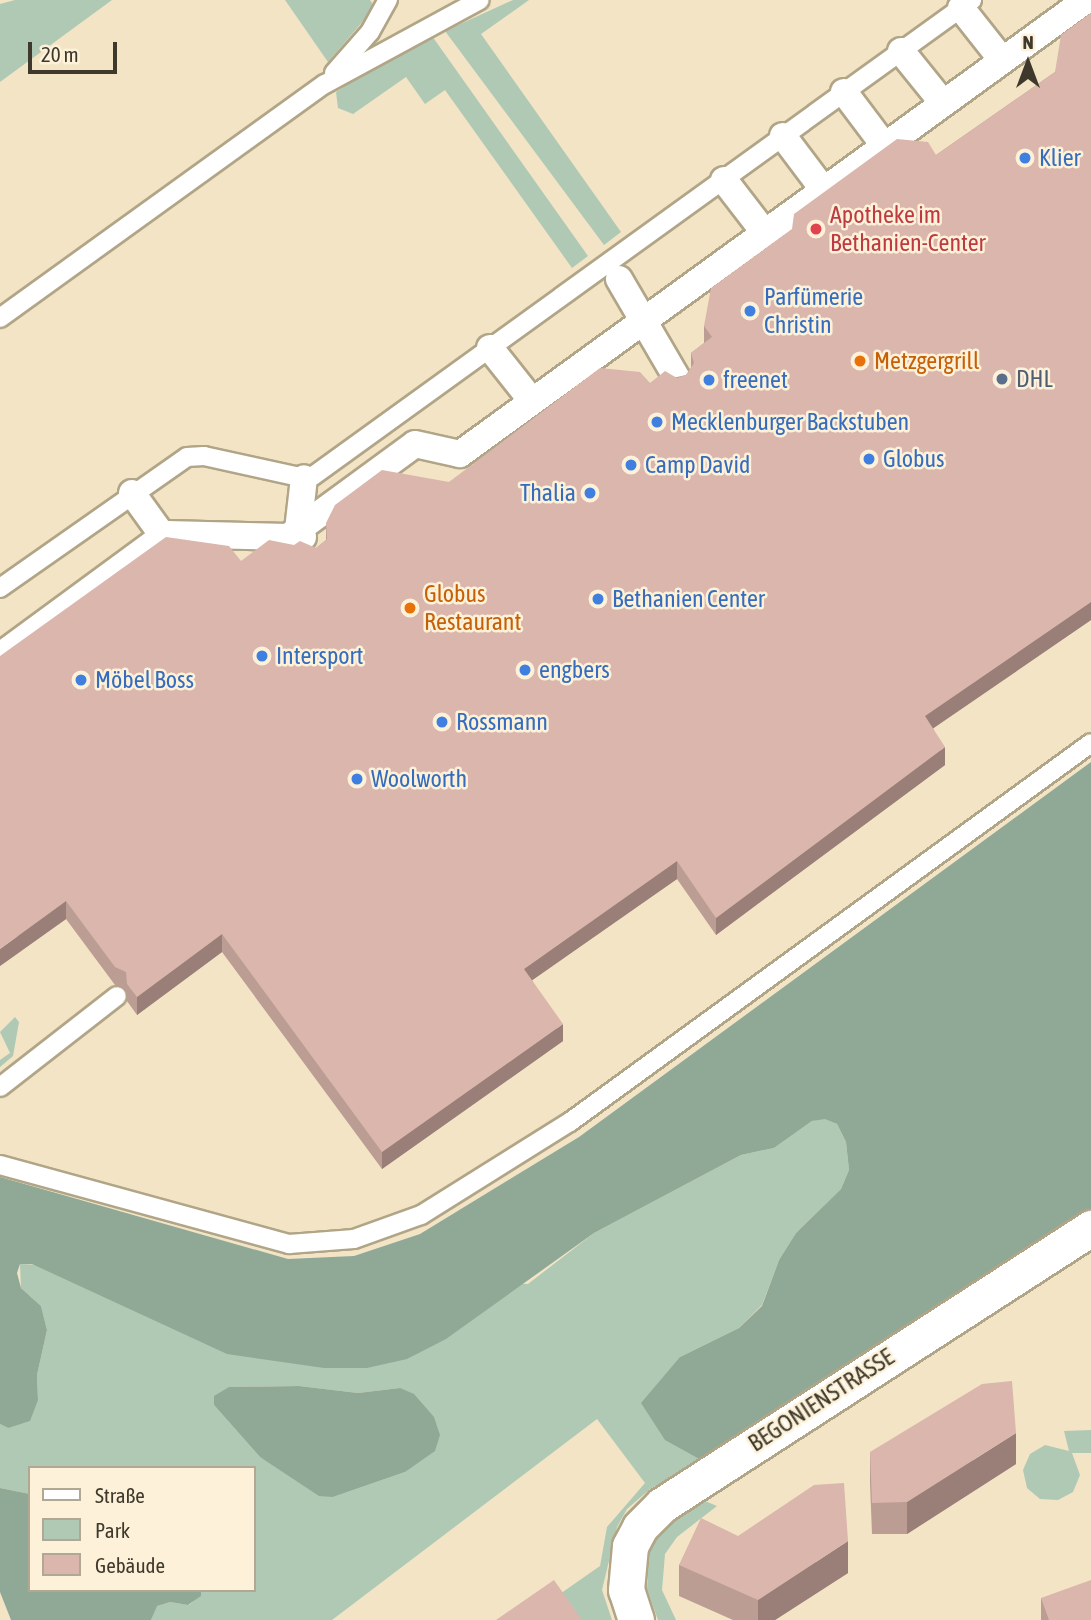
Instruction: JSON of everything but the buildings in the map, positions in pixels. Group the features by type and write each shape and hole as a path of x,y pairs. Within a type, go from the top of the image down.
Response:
{"street":[{"path":"305,540 415,444 460,454 823,189 1088,1"},
{"path":"966,4 1002,60"},
{"path":"901,51 943,103"},
{"path":"844,92 884,145"},
{"path":"783,136 823,189"},
{"path":"724,180 764,232"},
{"path":"619,279 678,380"},
{"path":"490,348 532,401"},
{"path":"304,478 305,540"},
{"path":"132,493 163,536"},
{"path":"0,656 34,640 163,536 288,537 305,540"},
{"name":"BEGONIENSTRASSE","path":"636,1620 626,1590 630,1546 640,1527 662,1505 1091,1228"}],"lane":[{"path":"325,83 370,32 388,0"},
{"path":"446,0 479,1"},
{"path":"0,318 325,83 479,1"},
{"path":"0,588 173,463 204,456 304,478 490,348 966,4"},
{"path":"0,1165 289,1244 354,1239 421,1215 570,1122 1091,743"},
{"path":"0,1087 117,996"}],"green space":[{"path":"15,0 112,0 0,82 0,4"},
{"path":"285,0 370,0 375,7 328,62"},
{"path":"513,0 529,0 481,34 621,232 604,245 445,31"},
{"path":"432,36 588,256 572,268 445,90 425,104 406,77 353,114 338,108 336,92 406,47"},
{"path":"1091,762 1091,1213 703,1461 665,1440 641,1403 680,1357 739,1328 762,1306 779,1260 796,1233 841,1189 849,1170 846,1142 837,1124 825,1119 812,1121 774,1148 741,1155 594,1233 446,1339 407,1359 367,1368 324,1368 227,1354 32,1264 20,1264 17,1273 21,1288 41,1306 47,1330 37,1375 38,1400 30,1421 8,1428 0,1424 0,1177 288,1259 354,1256 420,1234 579,1137"},
{"path":"15,1017 19,1022 13,1056 0,1067 0,1060 10,1053 0,1032"},
{"path":"824,1118 837,1124 846,1142 849,1170 841,1189 796,1233 779,1260 762,1305 739,1328 680,1357 703,1461 650,1489 627,1509 617,1527 602,1590 612,1620 574,1620 557,1596 600,1566 607,1527 645,1483 597,1419 332,1620 151,1620 156,1606 170,1602 189,1605 200,1596 201,1592 256,1592 256,1466 28,1466 28,1494 0,1488 0,1424 8,1428 38,1400 37,1375 47,1330 41,1306 21,1288 20,1264 528,1284 594,1233 741,1155 774,1148 812,1121","holes":["299,1386 358,1393 400,1388 405,1472 333,1497 260,1457 214,1405 229,1387"]},
{"path":"299,1386 358,1393 400,1388 414,1394 434,1417 440,1435 435,1451 405,1472 333,1497 319,1496 260,1457 214,1405 214,1396 229,1387"},
{"path":"1091,1430 1091,1453 1072,1453 1080,1475 1073,1492 1058,1500 1040,1499 1027,1488 1023,1470 1030,1454 1045,1445 1069,1451 1064,1431"},
{"path":"0,1488 28,1494 28,1592 201,1592 201,1596 188,1605 170,1602 157,1606 151,1620 11,1620 0,1592"},
{"path":"700,1499 717,1506 677,1537 665,1554 662,1590 676,1620 658,1620 647,1589 649,1553 658,1535"}],"place":[{"name":"Klier","path":"1025,158"},
{"name":"Apotheke im Bethanien-Center","path":"816,229"},
{"name":"Parfümerie Christin","path":"750,311"},
{"name":"Metzgergrill","path":"860,361"},
{"name":"DHL","path":"1002,379"},
{"name":"freenet","path":"709,380"},
{"name":"Mecklenburger Backstuben","path":"657,422"},
{"name":"Globus","path":"869,459"},
{"name":"Camp David","path":"631,465"},
{"name":"Thalia","path":"590,493"},
{"name":"Bethanien Center","path":"598,599"},
{"name":"Globus Restaurant","path":"410,608"},
{"name":"Intersport","path":"262,656"},
{"name":"engbers","path":"525,670"},
{"name":"Möbel Boss","path":"81,680"},
{"name":"Rossmann","path":"442,722"},
{"name":"Woolworth","path":"357,779"}]}
